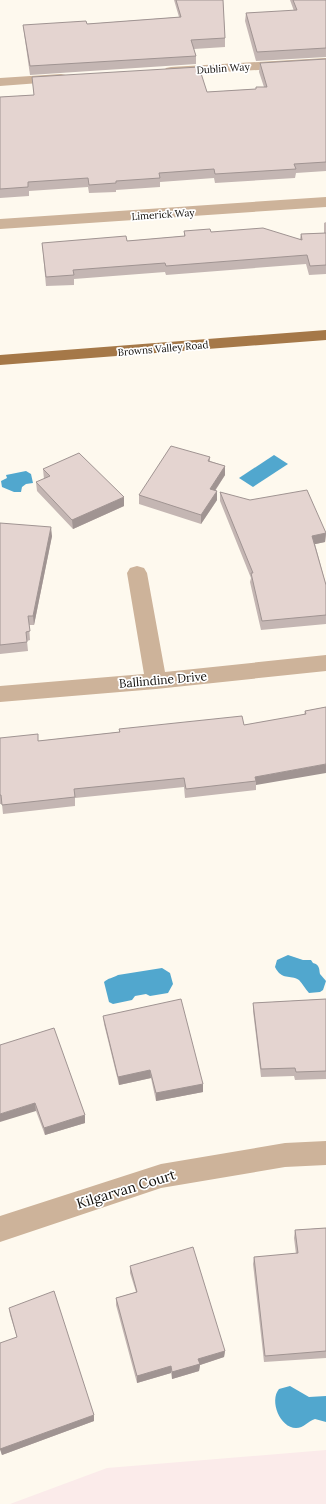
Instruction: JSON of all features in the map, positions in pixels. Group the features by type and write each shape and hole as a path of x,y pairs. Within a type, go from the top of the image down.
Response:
{"main road":[{"name":"Browns Valley Road","path":"0,360 326,335"}],"street":[{"name":"Dublin Way","path":"157,72 326,62"},
{"path":"0,82 71,78"},
{"name":"Limerick Way","path":"0,224 326,202"},
{"path":"138,573 156,681"},
{"name":"Ballindine Drive","path":"0,694 156,681 326,663"},
{"name":"Kilgarvan Court","path":"0,1229 161,1176 285,1155 326,1153"}],"shaded area":[{"path":"326,1450 326,1504 10,1504 107,1468"}],"water":[{"path":"274,455 288,464 253,487 239,478"},
{"path":"26,471 31,474 33,483 26,484 22,487 21,492 14,492 2,487 1,481 7,478 6,475"},
{"path":"288,955 303,960 311,960 319,967 320,974 326,981 323,990 320,992 309,993 296,978 283,976 280,974 275,967 277,960"},
{"path":"162,968 170,973 173,984 168,993 150,996 146,994 135,996 132,1000 113,1004 109,1002 104,982 118,975"},
{"path":"290,1386 309,1397 326,1396 326,1422 315,1419 301,1427 296,1428 285,1424 278,1413 275,1400 279,1389"}],"building":[{"path":"176,0 223,0 225,38 191,40 196,56 30,66 23,25 86,21 87,24 181,17"},
{"path":"293,0 326,0 326,48 257,52 246,13 297,10"},
{"path":"326,59 326,162 294,164 296,169 215,174 214,169 159,173 160,178 116,181 116,183 89,185 88,178 28,182 28,187 0,189 0,97 34,95 32,77 199,67 207,92 256,89 256,87 267,87 260,63"},
{"path":"263,228 302,240 301,234 326,233 326,265 310,266 307,255 166,266 165,263 73,270 74,275 46,277 42,243 126,236 127,241 185,236 184,231 210,229 211,232"},
{"path":"171,446 210,457 208,461 225,466 210,489 217,491 201,515 139,495"},
{"path":"79,453 124,497 72,520 36,482 50,476 43,469"},
{"path":"307,490 326,533 312,536 326,585 326,615 262,621 251,573 253,573 220,492 250,500"},
{"path":"0,523 51,527 33,616 28,616 30,631 26,632 27,642 0,645"},
{"path":"326,707 326,764 255,777 256,781 186,789 184,778 74,789 75,797 2,805 0,795 0,738 38,734 38,741 120,732 119,729 242,716 244,725 306,714 305,711"},
{"path":"181,999 203,1084 156,1093 150,1070 118,1077 103,1016"},
{"path":"326,999 326,1071 296,1072 295,1068 261,1069 253,1003"},
{"path":"54,1028 85,1115 44,1128 35,1103 0,1114 0,1045"},
{"path":"326,1228 326,1351 265,1356 254,1257 298,1253 295,1230"},
{"path":"193,1247 225,1351 198,1359 200,1364 172,1372 171,1366 137,1376 116,1298 137,1292 130,1266"},
{"path":"54,1291 94,1415 0,1449 0,1343 17,1337 9,1308"}]}
